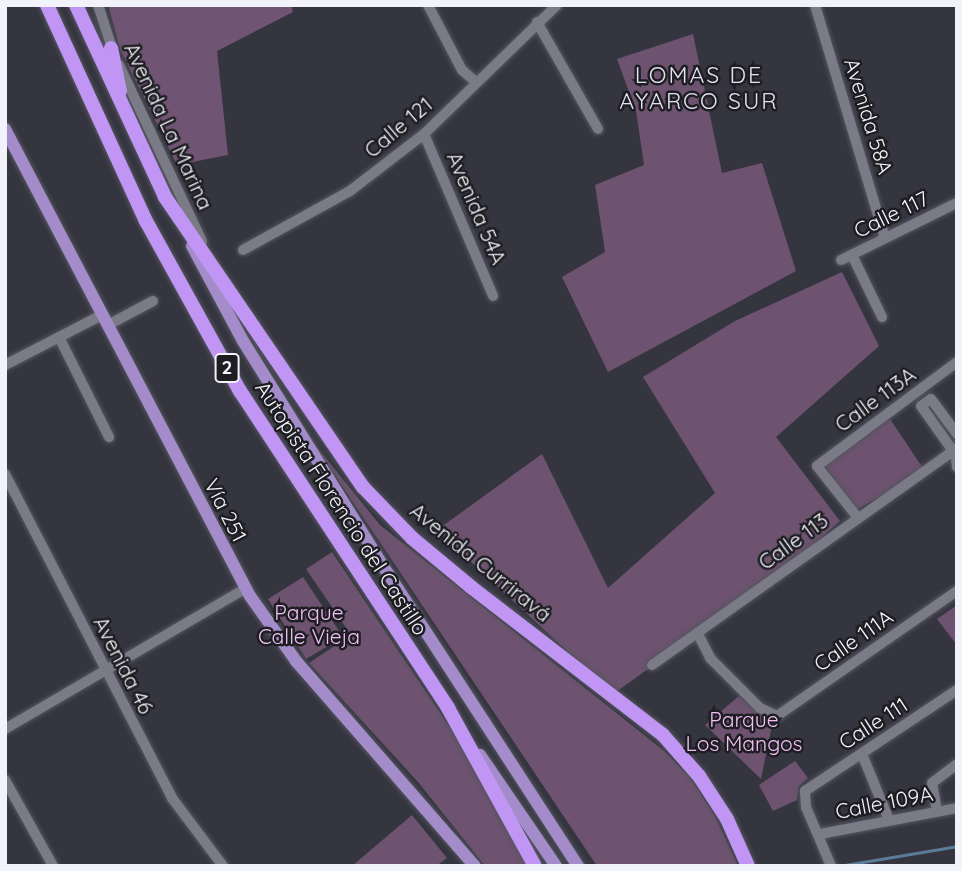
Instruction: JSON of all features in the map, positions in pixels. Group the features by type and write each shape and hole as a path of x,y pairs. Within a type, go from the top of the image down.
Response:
{"highway":[{"name":"Autopista Florencio del Castillo","path":"47,5 146,221 240,391 448,708"},
{"name":"Autopista Florencio del Castillo","path":"76,5 165,197"},
{"path":"111,48 127,120"},
{"name":"Avenida Curriravá","path":"165,197 363,487 412,538 471,587 663,735 699,776 727,819 748,866"},
{"name":"2","path":"448,708 535,866"}],"main road":[{"name":"Vía 251","path":"5,129 245,589 296,661 475,866"},
{"name":"Autopista Florencio del Castillo","path":"165,197 243,341 578,866"},
{"name":"Autopista Florencio del Castillo","path":"448,708 556,866"}],"street":[{"name":"Avenida La Marina","path":"98,5 111,48 211,261"},
{"path":"428,5 463,70 476,82"},
{"name":"Calle 121","path":"243,250 350,191 424,134 557,5"},
{"name":"Avenida 58A","path":"815,5 885,237"},
{"path":"537,22 598,129"},
{"name":"Avenida 54A","path":"424,134 493,296"},
{"name":"Calle 117","path":"841,260 957,204"},
{"path":"852,254 882,317"},
{"path":"5,365 59,337 153,301"},
{"path":"59,337 109,437"},
{"name":"Calle 113A","path":"858,518 817,466 957,362"},
{"path":"957,434 931,399 921,406 955,449 957,467"},
{"name":"Calle 113","path":"652,665 955,449"},
{"name":"Avenida 46","path":"5,474 172,798 223,866"},
{"path":"5,729 104,668 245,589"},
{"name":"Calle 111A","path":"698,634 710,658 770,715 778,716 957,591"},
{"name":"Calle 111","path":"820,834 804,799 809,787 957,690"},
{"path":"862,754 889,820"},
{"path":"937,811 932,783 957,764"},
{"path":"5,780 53,866"},
{"name":"Calle 109A","path":"820,834 957,808"},
{"path":"820,834 831,866"}],"green space":[{"path":"693,34 722,173 762,163 796,271 608,372 562,277 605,252 595,185 644,165 636,111 617,59"},
{"path":"842,272 879,346 776,437 840,521 774,579 613,694 437,530 542,454 608,588 715,493 643,377 735,321"},
{"path":"890,419 925,471 856,510 825,466"},
{"path":"312,441 380,525 663,750 689,776 715,816 738,866 597,866"},
{"path":"332,552 457,738 530,866 485,866 418,782 309,663 351,635 306,569"},
{"name":"Parque Calle Vieja","path":"303,577 343,637 306,659 268,599"},
{"path":"957,605 957,645 937,619"},
{"name":"Parque Los Mangos","path":"739,696 772,725 761,779 705,725"},
{"path":"795,761 808,778 799,786 797,800 773,811 759,785"},
{"path":"412,815 447,858 436,866 352,866"}],"shaded area":[{"path":"108,5 291,5 293,12 217,51 228,155 177,165 120,49"}],"waterway":[{"path":"845,865 957,846"}],"district":[{"name":"LOMAS DE AYARCO SUR","path":"699,88"}]}
